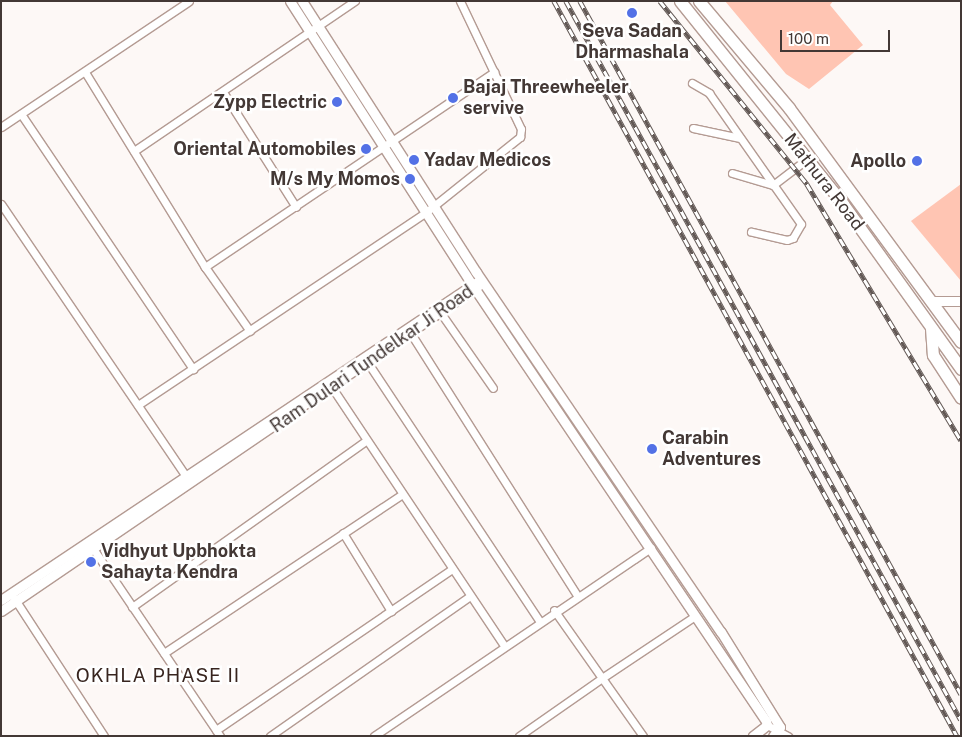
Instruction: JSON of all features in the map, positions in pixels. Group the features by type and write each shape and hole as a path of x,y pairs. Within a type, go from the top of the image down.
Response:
{"highway":[{"name":"Mathura Road","path":"680,1 807,160 961,369"},
{"name":"Mathura Road","path":"699,1 789,108 961,342"},
{"path":"931,328 933,354 961,398"}],"street":[{"path":"1,127 189,1"},
{"path":"290,1 473,286 651,548 767,725 777,733 788,736"},
{"path":"302,1 482,281 665,548 776,720 777,733"},
{"path":"134,151 355,1"},
{"path":"138,405 425,213 520,137 521,129 460,1"},
{"path":"85,72 205,267 250,331"},
{"path":"205,267 393,143 494,72"},
{"path":"692,83 709,94 801,224 793,238 787,240 751,232"},
{"path":"223,92 296,207"},
{"path":"21,114 193,369"},
{"path":"693,128 740,138"},
{"path":"774,185 807,160"},
{"path":"732,173 774,185"},
{"path":"1,204 188,480"},
{"name":"Ram Dulari Tundelkar Ji Road","path":"1,611 14,598 89,542 188,480 482,281"},
{"path":"931,301 961,301"},
{"path":"438,310 493,388"},
{"path":"409,330 577,595"},
{"name":"Ram Dulari Tundelkar Ji Road","path":"330,384 368,364 409,330"},
{"path":"368,364 540,620"},
{"path":"330,384 503,644"},
{"path":"132,607 367,440"},
{"name":"Ram Dulari Tundelkar Ji Road","path":"1,600 14,598 95,550 188,480"},
{"path":"164,653 402,494"},
{"path":"343,534 391,611"},
{"path":"89,542 218,733 452,569"},
{"path":"374,736 503,644 651,548"},
{"path":"270,736 470,596"},
{"path":"14,598 104,736"},
{"path":"554,610 643,736"},
{"path":"519,736 695,616"},
{"path":"754,736 767,725"}],"shaded area":[{"path":"725,1 833,1 830,5 863,45 809,89 786,74"},
{"path":"961,184 961,281 911,221"}],"railway":[{"path":"554,1 957,736"},
{"path":"566,1 961,720"},
{"path":"580,1 961,694"},
{"path":"660,1 807,184 961,440"}],"place":[{"name":"Seva Sadan Dharmashala","path":"632,13"},
{"name":"Bajaj Threewheeler servive","path":"453,98"},
{"name":"Zypp Electric","path":"337,102"},
{"name":"Oriental Automobiles","path":"366,149"},
{"name":"Yadav Medicos","path":"414,160"},
{"name":"Apollo","path":"917,161"},
{"name":"M/s My Momos","path":"410,179"},
{"name":"Carabin Adventures","path":"652,449"},
{"name":"Vidhyut Upbhokta Sahayta Kendra","path":"91,562"}],"district":[{"name":"OKHLA PHASE II","path":"158,676"}]}
